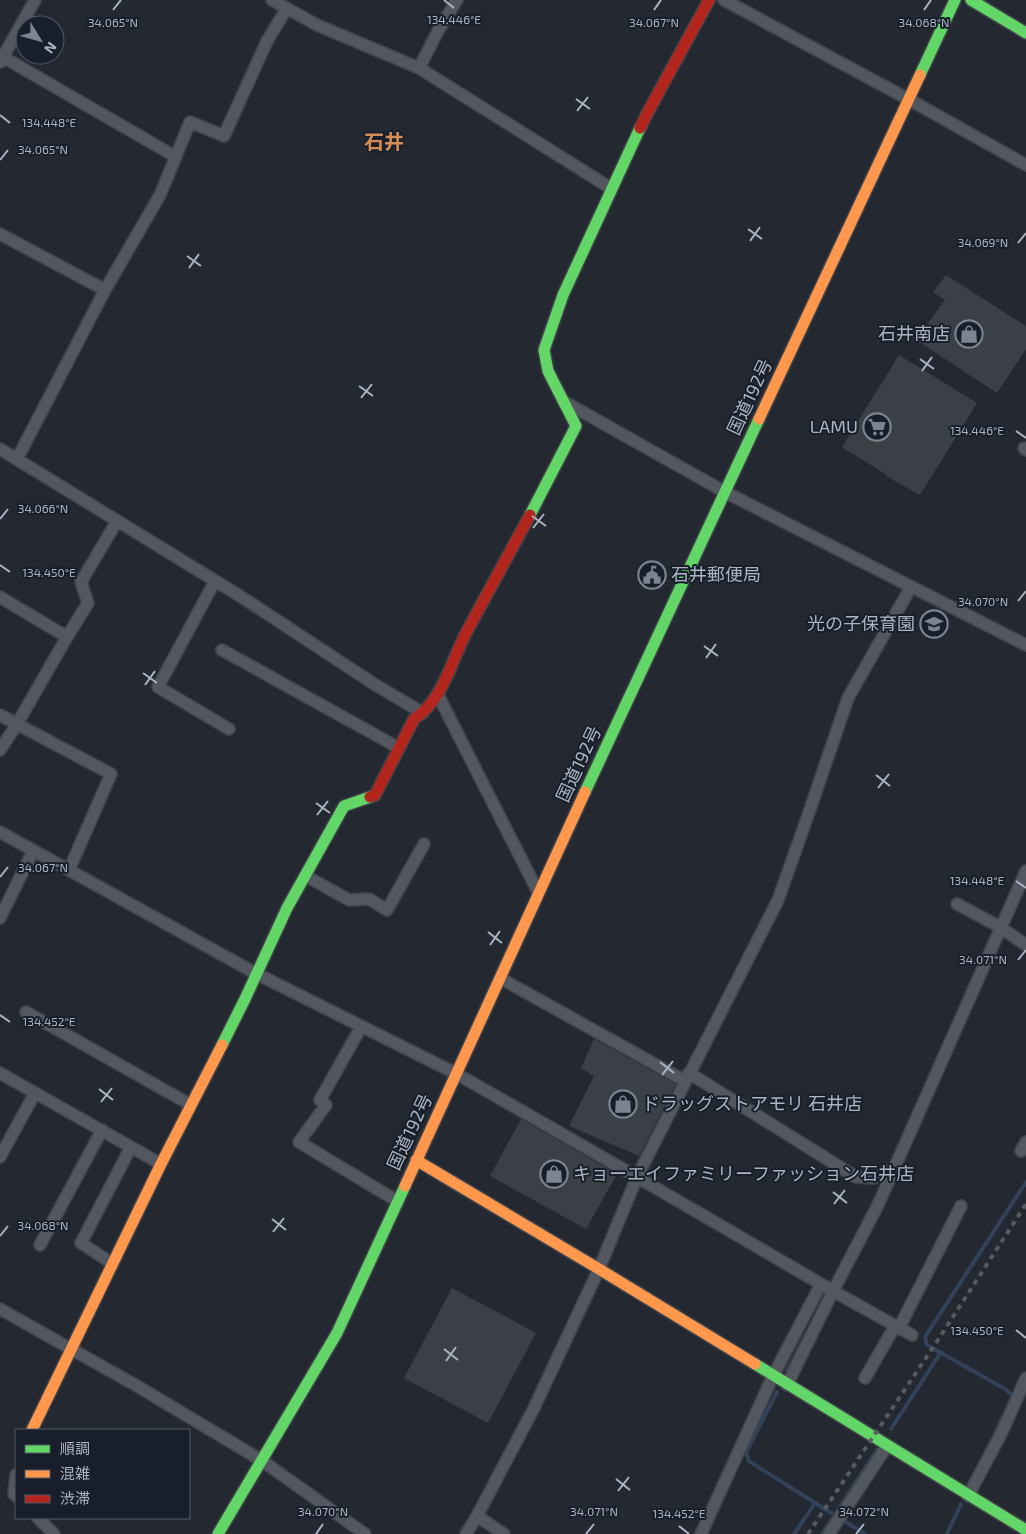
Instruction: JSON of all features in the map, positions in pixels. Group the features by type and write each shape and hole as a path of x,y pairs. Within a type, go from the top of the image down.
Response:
{"main road":[{"path":"32,1429 161,1164 257,974 287,908 344,806 375,794 414,719 423,713 438,695 466,634 576,426 548,371 544,350 563,295 649,110 709,0"},
{"name":"国道192号","path":"218,1534 337,1333 457,1074 538,892 955,0"},
{"path":"971,0 1026,33"},
{"path":"416,1160 600,1269 1026,1530"}],"street":[{"path":"272,0 317,25 419,68 612,189"},
{"path":"419,68 457,0"},
{"path":"724,0 908,99 1026,166"},
{"path":"33,1 1,60 176,157"},
{"path":"17,459 105,290 160,195 190,122 224,136 267,41 287,8"},
{"path":"0,234 105,290"},
{"path":"563,401 725,492 1026,644"},
{"path":"0,449 215,581 374,684 423,713"},
{"path":"0,750 88,603 81,582 118,521"},
{"path":"215,581 158,687 230,729"},
{"path":"466,1534 478,1516 533,1410 600,1269 637,1177 778,900 848,698 911,587"},
{"path":"0,598 67,637"},
{"path":"222,650 399,748"},
{"path":"438,695 538,892"},
{"path":"0,715 111,774 69,870"},
{"path":"0,832 257,974 457,1074 912,1335"},
{"path":"306,876 349,900 369,899 387,910 424,844"},
{"path":"0,918 33,850"},
{"path":"788,1385 833,1291 878,1205 1000,927 1025,876"},
{"path":"957,904 1000,927 1026,945"},
{"path":"500,978 687,1077 856,1177 874,1178 894,1168"},
{"path":"26,1012 191,1105"},
{"path":"361,1027 320,1100 326,1105 299,1142 397,1201"},
{"path":"0,1073 161,1164"},
{"path":"0,1157 35,1093"},
{"path":"40,1245 102,1130"},
{"path":"113,1264 80,1243 131,1147"},
{"path":"864,1378 897,1327 961,1206"},
{"path":"701,1534 773,1376 821,1284"},
{"path":"0,1309 262,1460 365,1534"},
{"path":"968,1496 1002,1432 1026,1378"},
{"path":"829,1534 887,1446"},
{"path":"478,1516 504,1534"},
{"path":"39,1519 54,1534"}],"building":[{"name":"石井南店","path":"946,275 1026,326 1026,349 997,393 910,336 915,328 922,331 945,300 933,292"},
{"name":"LAMU","path":"899,355 977,403 920,495 886,476 842,447"},
{"name":"ドラッグストアモリ 石井店","path":"594,1039 676,1084 639,1156 569,1126 594,1076 581,1068"},
{"name":"キョーエイファミリーファッション石井店","path":"521,1119 617,1174 586,1229 490,1176"},
{"path":"452,1288 536,1333 488,1423 404,1378"}],"waterway":[{"path":"1011,1400 1013,1396 1005,1389 927,1345 925,1337 1026,1182"},
{"path":"787,1371 807,1332"},
{"path":"891,1429 941,1352"},
{"path":"777,1392 746,1452 749,1461 831,1513"},
{"path":"994,1436 1001,1420"},
{"path":"822,1534 877,1450"},
{"path":"794,1534 815,1503"},
{"path":"947,1534 961,1504"},
{"path":"846,1522 865,1534"}],"railway":[{"path":"808,1534 934,1346 1026,1204"}],"traffic: fast":[{"path":"920,75 955,0"},
{"path":"971,0 1026,33"},
{"path":"530,515 576,426 548,371 544,350 563,295 640,128"},
{"path":"585,792 759,419"},
{"path":"222,1045 287,908 344,806 370,797"},
{"path":"218,1534 337,1333 405,1186"},
{"path":"755,1364 1026,1530"}],"traffic: slow":[{"path":"759,419 920,75"},
{"path":"405,1186 585,792"},
{"path":"32,1429 161,1164 222,1045"},
{"path":"416,1160 755,1364"}],"traffic: jam":[{"path":"640,128 709,0"},
{"path":"370,797 375,795 414,719 433,701 440,690 467,631 530,515"}],"place":[{"name":"石井南店","path":"969,334"},
{"name":"LAMU","path":"877,427"},
{"name":"石井郵便局","path":"652,575"},
{"name":"光の子保育園","path":"934,624"},
{"name":"ドラッグストアモリ 石井店","path":"623,1104"},
{"name":"キョーエイファミリーファッション石井店","path":"554,1174"}],"district":[{"name":"石井","path":"384,142"}]}
